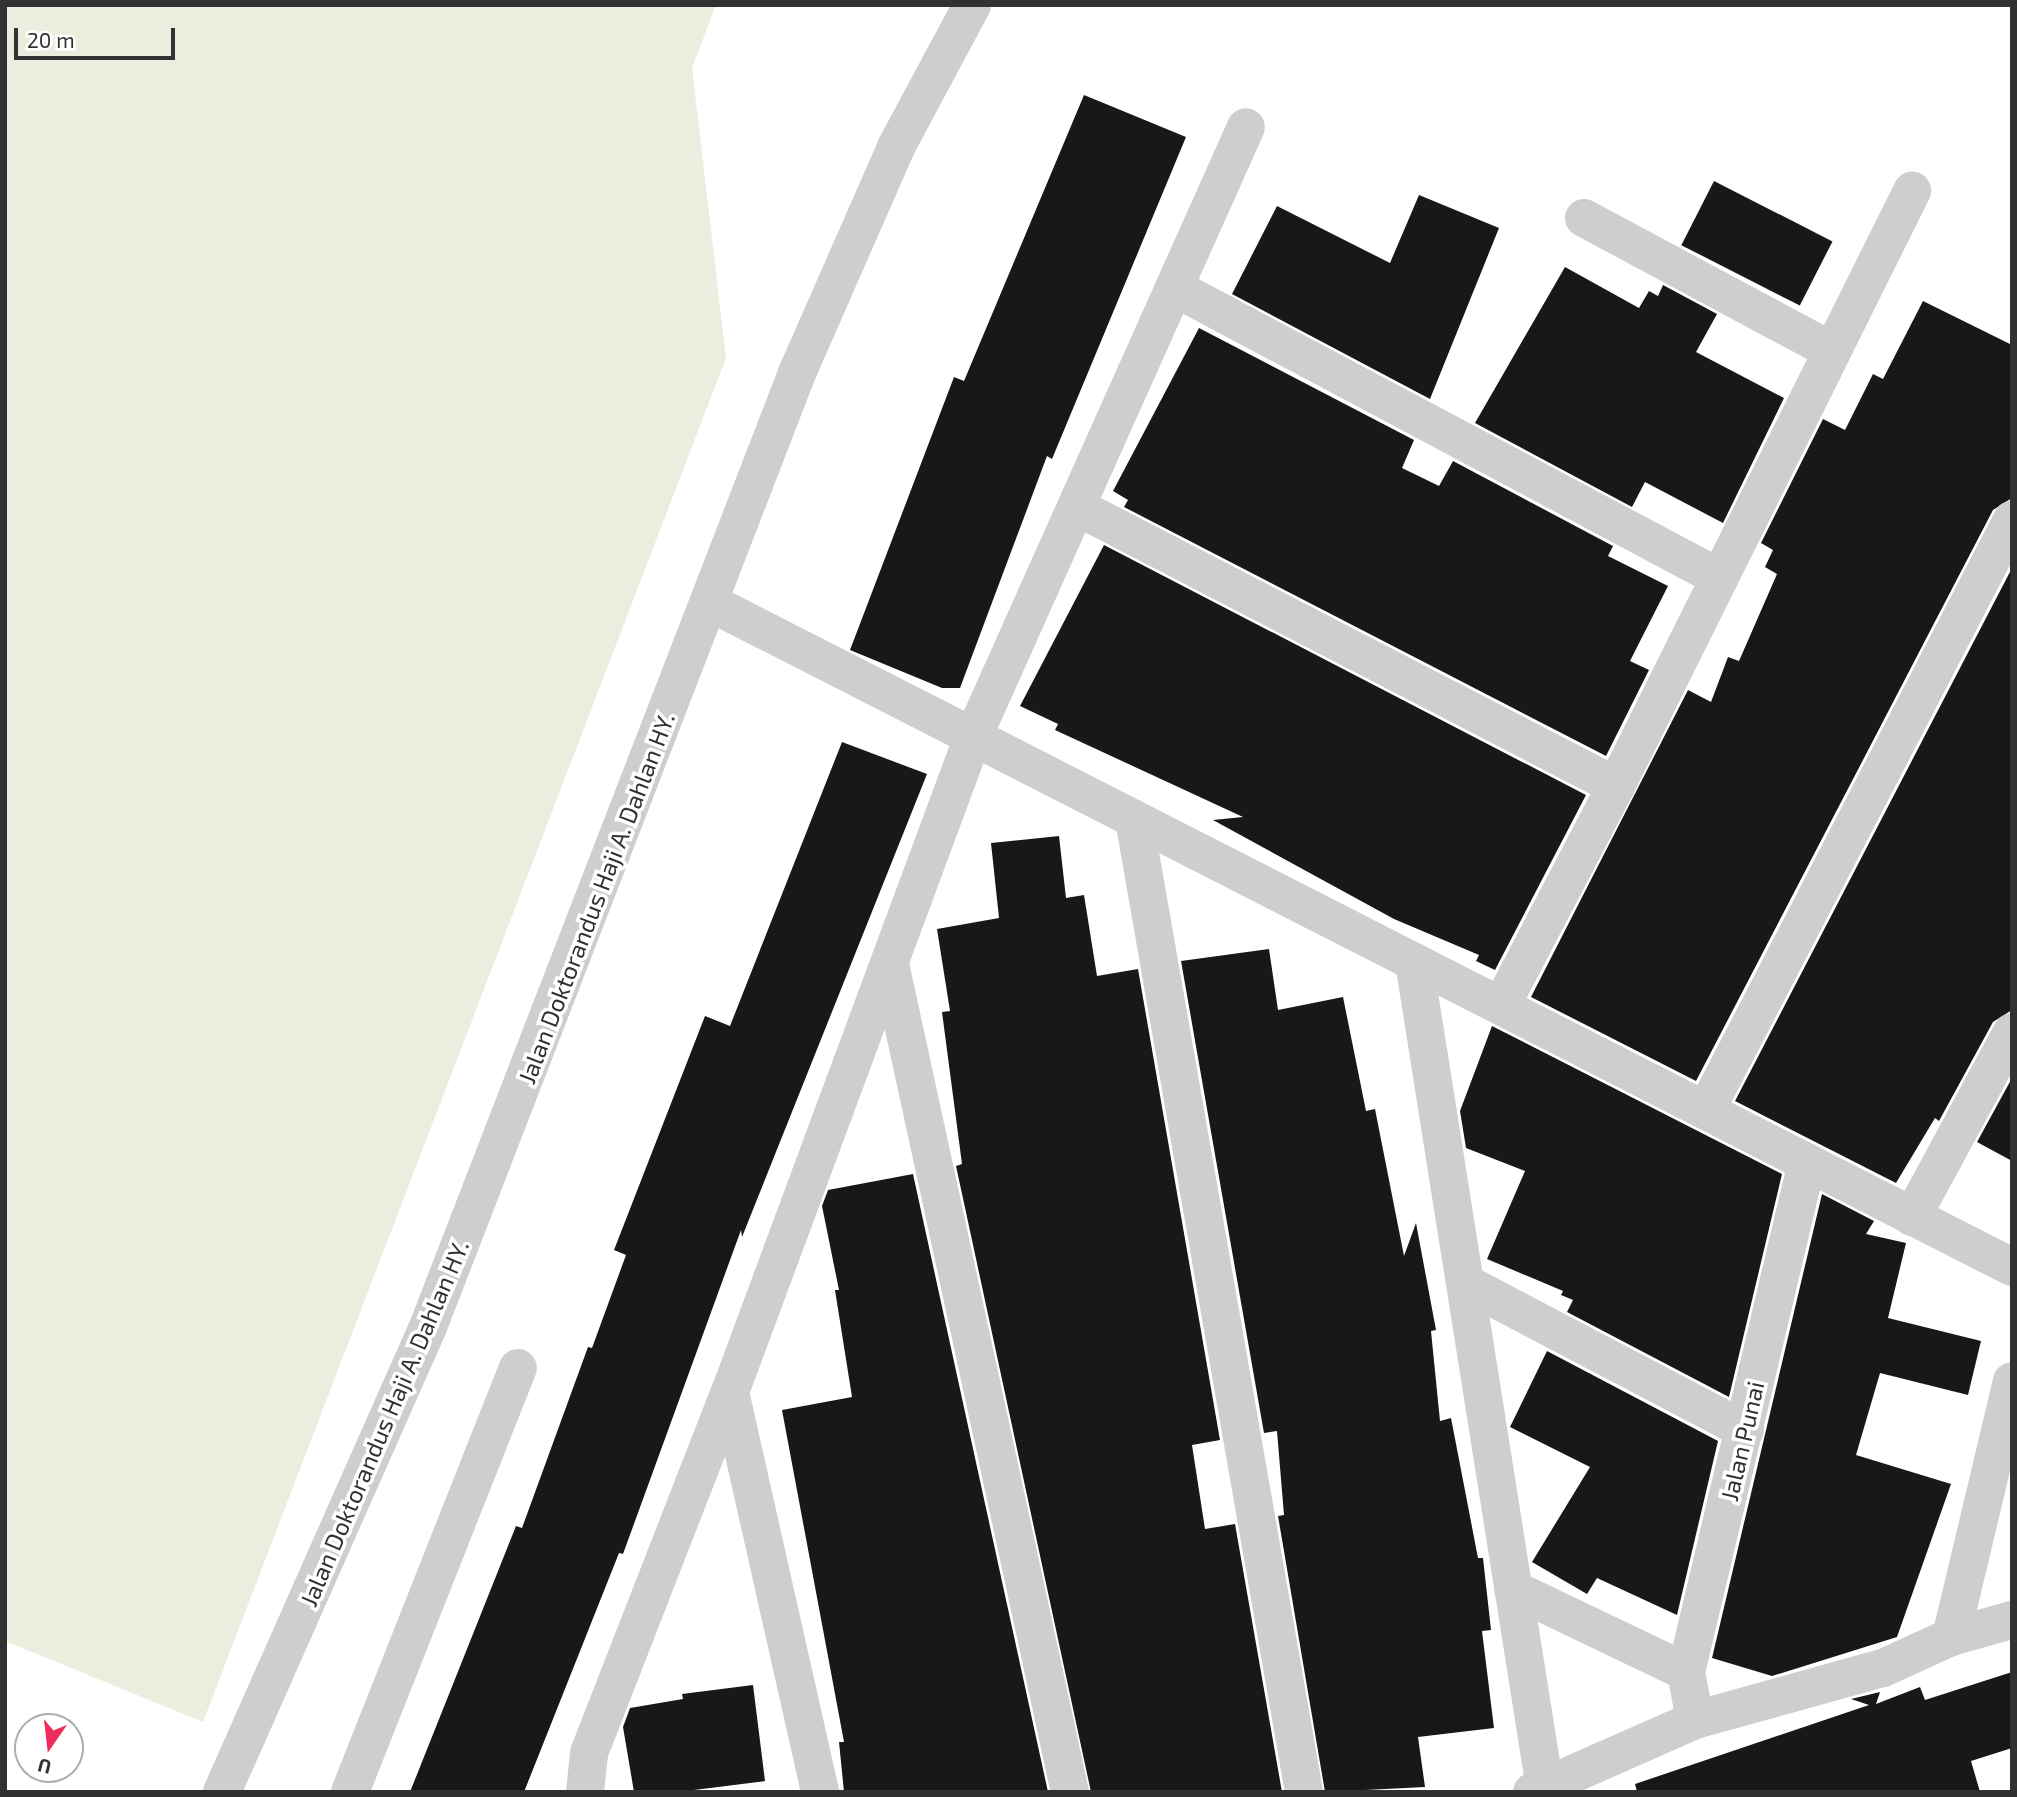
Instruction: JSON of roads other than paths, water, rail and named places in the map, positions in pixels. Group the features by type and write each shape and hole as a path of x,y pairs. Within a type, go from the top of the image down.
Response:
{"street":[{"name":"Jalan Doktorandus Haji A. Dahlan HY.","path":"222,1792 428,1327 711,603 797,373 896,147 972,5"},
{"path":"585,1792 589,1753 730,1392 973,737 1079,508 1246,127"},
{"path":"1501,1006 1616,786 1912,191"},
{"path":"1584,218 1832,351"},
{"path":"1175,288 1720,578"},
{"path":"1079,508 1616,786"},
{"path":"1706,1111 2012,520"},
{"path":"711,603 2012,1267"},
{"path":"1134,819 1304,1792"},
{"path":"1414,962 1467,1284 1513,1589 1538,1790 1695,1720 1883,1668 1951,1637 2012,1619"},
{"path":"890,964 1070,1792"},
{"path":"1912,1217 2012,1032"},
{"name":"Jalan Punai","path":"1695,1720 1686,1672 1807,1162"},
{"path":"1467,1284 1745,1430"},
{"path":"350,1792 519,1368"},
{"path":"1951,1637 2012,1381"},
{"path":"730,1392 820,1792"},
{"path":"1513,1589 1686,1672"}]}
